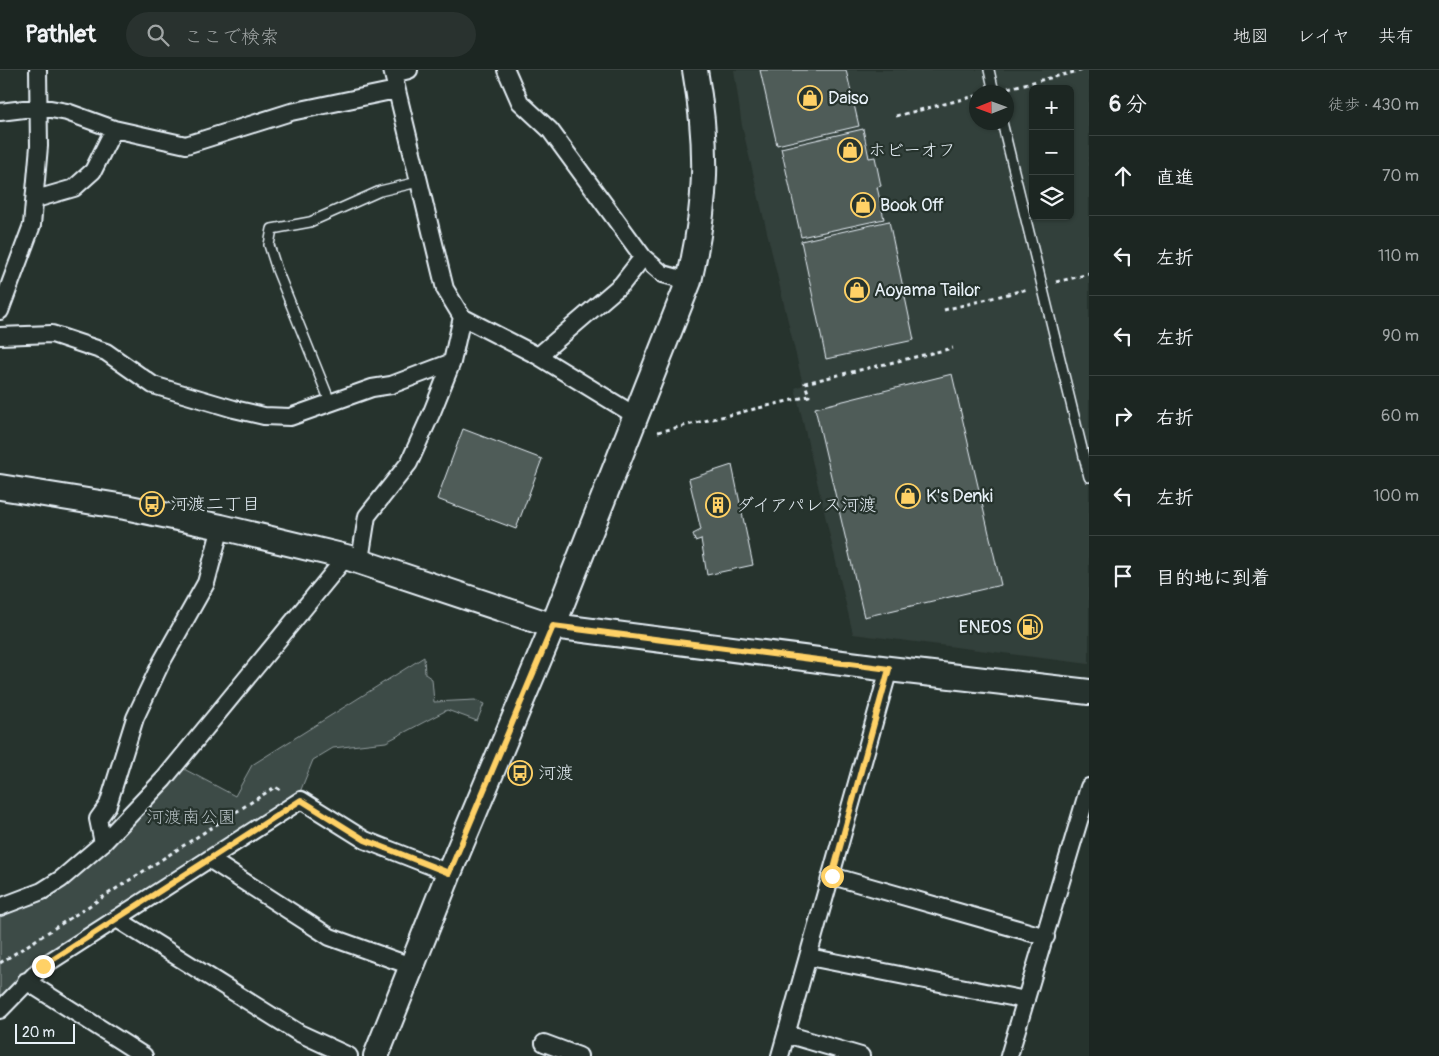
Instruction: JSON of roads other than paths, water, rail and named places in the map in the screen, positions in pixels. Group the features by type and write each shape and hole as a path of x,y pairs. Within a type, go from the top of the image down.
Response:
{"street":[{"path":"0,312 32,224 36,199 40,107 38,70"},
{"path":"0,112 40,107 67,112 114,129 186,145 393,78 409,70"},
{"path":"506,70 520,102 550,130 643,257 663,274 689,281"},
{"path":"376,1056 449,873 553,626 689,281 698,239 705,181 705,146 696,70"},
{"path":"393,78 445,289 462,317 538,356 636,416"},
{"path":"36,199 74,188 93,171 114,129"},
{"path":"538,356 622,284 643,257"},
{"path":"0,907 42,891 62,878 103,842 164,779 353,559 367,516 409,463 432,412 452,362 462,317"},
{"path":"0,336 52,334 106,352 153,385 264,416 290,418 372,388 391,385 452,362"},
{"path":"0,487 125,507 221,527 353,559 553,626 889,669 1089,692"},
{"path":"103,842 98,819 108,805 134,718 160,663 206,583 221,527"},
{"path":"780,1056 889,669"},
{"path":"1009,1056 1046,937 1089,787"},
{"path":"0,1010 26,981 43,966 301,800 365,840 449,873"},
{"path":"209,859 330,937 412,966"},
{"path":"832,876 1046,937"},
{"path":"117,919 299,1033 350,1056"},
{"path":"809,957 1026,1000"},
{"path":"26,981 144,1056"},
{"path":"786,1034 861,1056"},
{"path":"544,1043 579,1056"}],"lane":[{"path":"989,70 992,85"},
{"path":"1004,130 1089,477"},
{"path":"331,404 277,270 269,245 272,229 310,222 380,191 418,182"}],"place":[{"name":"Daiso","path":"810,98"},
{"name":"ホビーオフ","path":"850,150"},
{"name":"Book Off","path":"863,205"},
{"name":"Aoyama Tailor","path":"857,290"},
{"name":"K's Denki","path":"908,496"},
{"name":"河渡二丁目","path":"152,504"},
{"name":"ダイアパレス河渡","path":"718,505"},
{"name":"ENEOS","path":"1030,627"},
{"name":"河渡","path":"520,773"}],"park label":[{"name":"河渡南公園","path":"191,817"}]}
